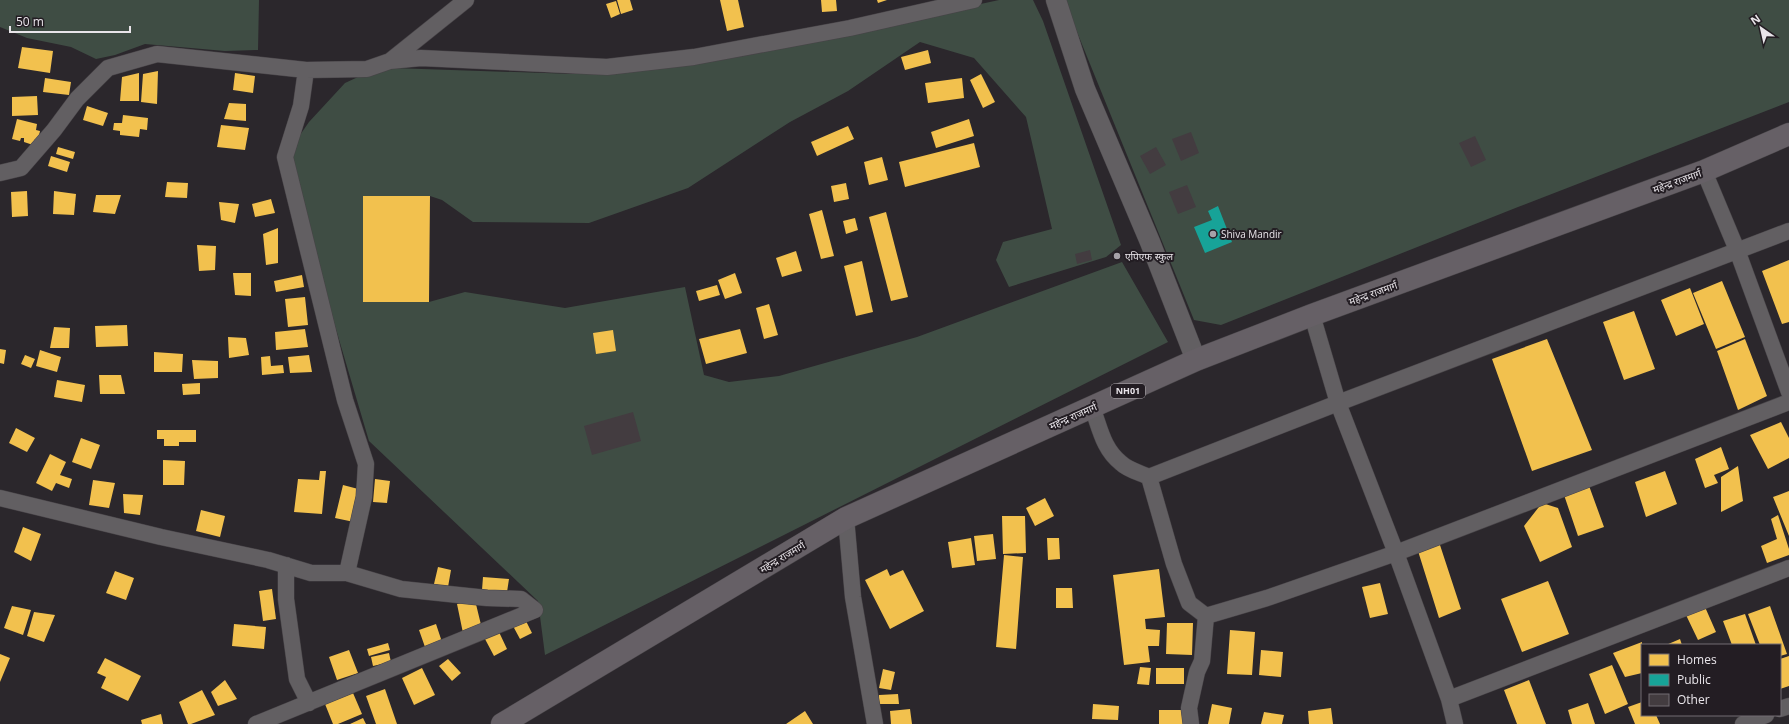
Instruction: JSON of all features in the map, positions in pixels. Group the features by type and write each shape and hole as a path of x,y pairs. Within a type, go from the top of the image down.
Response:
{"highway":[{"name":"महेन्द्र राजमार्ग","path":"502,724 846,518 1196,360 1312,315 1704,171 1789,134"}],"street":[{"path":"390,61 466,0"},
{"path":"0,173 21,168 54,130 78,99 108,68 157,54 306,70 367,69 390,61 421,58 607,67 702,55 850,28 974,0"},
{"path":"1056,0 1084,89 1150,242 1196,360"},
{"path":"306,70 301,106 285,157 345,400 366,464 364,497 348,573"},
{"path":"1704,171 1737,250 1789,392"},
{"path":"1092,407 1101,437 1108,449 1121,464 1150,477 1338,403 1789,231"},
{"path":"1312,315 1338,403 1396,553 1449,700 1455,724"},
{"path":"1206,616 1267,598 1396,553 1789,402"},
{"path":"1150,477 1174,564 1189,603 1206,616"},
{"path":"0,498 161,537 268,560 311,573 348,573 401,589 486,598 521,599 535,610 256,724"},
{"path":"846,518 853,598 875,724"},
{"path":"286,565 286,599 297,679 309,703"},
{"path":"1449,700 1789,568"},
{"path":"1191,724 1189,708 1197,672 1202,661 1206,616"},
{"path":"1743,724 1763,716"}],"green space":[{"path":"0,0 259,0 258,50 225,51 145,44 115,55 96,59 71,47 27,38 0,27"},
{"path":"999,0 1033,0 1043,21 1121,245 1106,257 1009,287 996,260 1003,242 1052,229 1026,117 974,58 920,42 848,91 790,122 688,188 589,223 473,222 442,200 430,196 363,196 363,302 429,302 465,292 565,308 685,287 704,375 729,382 779,376 917,337 1122,262 1168,342 545,655 538,601 369,441 335,326 293,161 293,145 309,122 345,83 358,77 393,68 574,74 692,64 824,38"},
{"path":"1064,0 1789,0 1789,102 1518,207 1221,325 1194,320"}],"building: Homes":[{"path":"617,0 630,0 633,10 621,14"},
{"path":"720,0 738,0 744,27 727,31"},
{"path":"821,0 836,0 837,11 822,12"},
{"path":"877,0 887,0 878,3"},
{"path":"616,1 620,14 611,18 606,4"},
{"path":"22,47 53,51 50,73 18,68"},
{"path":"928,50 931,63 905,70 901,57"},
{"path":"158,71 157,104 141,102 143,74"},
{"path":"139,73 139,101 120,101 122,77"},
{"path":"235,73 255,76 253,93 233,90"},
{"path":"981,74 995,102 983,108 970,80"},
{"path":"45,78 71,82 69,95 43,92"},
{"path":"962,78 964,98 928,103 925,83"},
{"path":"37,96 38,115 12,116 12,97"},
{"path":"229,103 246,104 246,121 224,119"},
{"path":"87,106 108,113 103,126 83,120"},
{"path":"123,115 148,118 147,130 140,129 139,137 120,135 120,131 113,130 114,123 122,123"},
{"path":"17,119 37,124 36,130 40,131 38,140 35,139 33,145 24,142 24,138 21,138 20,141 12,139"},
{"path":"969,119 974,136 936,148 931,132"},
{"path":"221,125 249,128 245,150 217,147"},
{"path":"848,126 854,139 817,156 811,142"},
{"path":"974,143 980,167 905,187 899,162"},
{"path":"58,147 75,152 73,159 56,154"},
{"path":"51,156 70,162 67,172 48,166"},
{"path":"882,157 888,180 869,185 864,162"},
{"path":"167,182 188,183 187,198 165,197"},
{"path":"846,183 849,199 834,202 831,186"},
{"path":"27,191 28,216 12,217 11,192"},
{"path":"54,191 76,194 74,215 53,214"},
{"path":"96,195 121,195 115,214 93,212"},
{"path":"363,196 430,196 429,302 363,302"},
{"path":"271,199 275,213 255,217 252,204"},
{"path":"219,202 239,204 235,223 221,220"},
{"path":"822,210 834,256 821,259 809,214"},
{"path":"886,212 908,297 891,301 869,217"},
{"path":"855,218 858,230 846,234 843,221"},
{"path":"278,228 278,263 266,265 263,234"},
{"path":"197,245 216,246 215,270 199,271"},
{"path":"796,251 802,271 782,277 776,258"},
{"path":"1789,260 1789,322 1782,324 1762,271"},
{"path":"862,261 873,312 856,316 844,266"},
{"path":"233,273 251,273 251,296 235,295"},
{"path":"735,273 742,293 725,299 718,280"},
{"path":"302,275 304,287 276,292 274,281"},
{"path":"1722,281 1745,337 1716,349 1693,293"},
{"path":"717,285 720,295 699,301 696,291"},
{"path":"1690,288 1704,324 1676,336 1661,300"},
{"path":"305,297 308,325 288,327 285,299"},
{"path":"769,304 778,335 764,339 756,308"},
{"path":"1634,311 1655,369 1624,380 1603,322"},
{"path":"127,325 128,346 96,347 95,326"},
{"path":"54,327 70,328 69,348 50,348"},
{"path":"305,329 308,347 276,350 275,332"},
{"path":"740,329 747,353 706,364 699,339"},
{"path":"613,330 616,351 596,354 593,333"},
{"path":"228,337 246,338 249,355 229,358"},
{"path":"1547,339 1592,450 1532,471 1492,359"},
{"path":"1745,339 1767,396 1738,410 1717,351"},
{"path":"0,349 6,350 4,364 0,363"},
{"path":"40,350 61,357 57,372 36,366"},
{"path":"154,352 183,354 182,372 154,372"},
{"path":"25,355 35,359 31,368 21,364"},
{"path":"309,355 312,372 290,373 288,357"},
{"path":"270,356 271,366 283,365 284,373 262,375 261,357"},
{"path":"192,360 218,361 218,378 194,379"},
{"path":"99,375 121,375 125,394 100,394"},
{"path":"57,380 85,385 82,402 54,397"},
{"path":"200,383 200,394 183,395 182,384"},
{"path":"1781,422 1789,438 1789,458 1768,469 1750,435"},
{"path":"16,428 35,438 27,452 9,443"},
{"path":"157,430 196,430 196,442 179,442 179,446 164,446 164,439 157,439"},
{"path":"81,438 100,445 91,469 72,462"},
{"path":"1721,447 1729,469 1714,475 1718,483 1705,488 1695,459"},
{"path":"50,454 66,462 60,475 72,479 69,488 56,483 52,491 36,483"},
{"path":"163,460 185,461 184,485 163,485"},
{"path":"1738,466 1743,501 1721,512 1721,477"},
{"path":"320,471 326,471 322,514 294,512 298,479 319,480"},
{"path":"1665,471 1677,504 1646,517 1635,482"},
{"path":"375,479 390,481 387,503 373,502"},
{"path":"93,480 115,483 109,508 89,505"},
{"path":"1588,483 1604,527 1578,536 1563,492"},
{"path":"343,485 362,490 354,522 335,518"},
{"path":"1789,491 1789,536 1773,497"},
{"path":"123,494 143,495 140,515 124,513"},
{"path":"1045,498 1054,516 1035,526 1026,508"},
{"path":"1542,503 1558,508 1572,547 1540,562 1524,526"},
{"path":"201,510 225,516 220,537 196,531"},
{"path":"1778,515 1789,549 1789,555 1767,563 1761,546 1777,539 1771,519"},
{"path":"1002,516 1025,516 1026,553 1003,554"},
{"path":"23,527 41,534 31,561 14,552"},
{"path":"993,534 996,559 977,561 974,536"},
{"path":"971,538 975,565 952,568 948,542"},
{"path":"1047,538 1059,538 1060,559 1048,560"},
{"path":"1439,542 1461,609 1439,618 1418,551"},
{"path":"1004,555 1023,557 1016,649 996,647"},
{"path":"438,567 451,570 448,587 434,584"},
{"path":"887,569 890,576 903,570 924,611 890,629 865,580"},
{"path":"1159,569 1165,617 1145,619 1146,629 1160,630 1159,646 1148,646 1150,662 1124,665 1113,575"},
{"path":"115,571 134,578 126,600 106,593"},
{"path":"483,577 509,579 507,592 482,590"},
{"path":"1548,581 1569,634 1522,652 1501,599"},
{"path":"1380,583 1388,614 1370,618 1362,587"},
{"path":"1056,588 1072,588 1073,608 1056,608"},
{"path":"272,589 276,619 263,621 259,591"},
{"path":"475,600 482,629 463,633 457,604"},
{"path":"12,606 31,610 23,635 4,628"},
{"path":"1770,606 1787,654 1781,656 1781,644 1760,644 1748,614"},
{"path":"1705,607 1716,632 1698,640 1686,615"},
{"path":"34,612 55,615 44,642 27,636"},
{"path":"1745,614 1756,644 1732,644 1723,621"},
{"path":"525,619 532,633 520,639 513,626"},
{"path":"1167,623 1193,623 1192,655 1166,654"},
{"path":"234,624 266,627 264,649 232,646"},
{"path":"436,624 442,642 425,647 419,630"},
{"path":"1230,630 1255,632 1252,675 1227,674"},
{"path":"499,632 507,649 494,656 485,639"},
{"path":"1680,639 1682,644 1668,644"},
{"path":"1642,642 1641,673 1625,677 1613,653"},
{"path":"388,643 390,650 369,656 367,649"},
{"path":"349,650 358,673 337,680 329,657"},
{"path":"1261,650 1283,652 1281,677 1259,675"},
{"path":"389,653 391,662 373,666 371,657"},
{"path":"0,654 10,658 0,682"},
{"path":"1789,656 1789,686 1781,689 1781,659"},
{"path":"105,658 141,676 128,701 101,688 106,677 97,673"},
{"path":"448,659 461,673 452,681 439,666"},
{"path":"1612,665 1628,704 1605,714 1589,674"},
{"path":"1140,667 1151,668 1149,685 1137,684"},
{"path":"422,668 435,695 414,705 402,678"},
{"path":"1156,668 1184,668 1184,684 1156,684"},
{"path":"883,669 895,672 891,690 879,688"},
{"path":"225,680 237,699 218,706 211,692"},
{"path":"1529,680 1546,724 1517,724 1504,690"},
{"path":"385,689 397,724 376,724 366,696"},
{"path":"202,690 215,715 188,724 179,702"},
{"path":"353,693 362,714 338,724 333,724 325,704"},
{"path":"898,694 899,704 879,704 879,695"},
{"path":"1641,702 1641,716 1656,716 1660,724 1635,724 1628,707"},
{"path":"1588,703 1595,724 1572,724 1568,710"},
{"path":"1093,704 1119,706 1118,720 1092,719"},
{"path":"1212,704 1232,708 1229,724 1208,724"},
{"path":"1331,708 1333,724 1309,724 1308,711"},
{"path":"910,709 912,724 891,724 890,711"},
{"path":"1159,710 1183,710 1183,724 1159,724"},
{"path":"805,711 813,724 786,724"},
{"path":"1264,712 1284,715 1282,724 1261,724"},
{"path":"161,714 163,724 142,724 141,720"},
{"path":"363,718 366,724 350,724"}],"building: Public":[{"name":"Shiva Mandir","path":"1218,206 1232,242 1205,253 1194,227 1212,220 1208,211"}],"building: Other":[{"path":"1191,132 1199,153 1181,161 1172,139"},
{"path":"1475,136 1486,160 1471,167 1459,143"},
{"path":"1156,147 1166,165 1150,174 1140,156"},
{"path":"1187,185 1196,207 1178,214 1169,192"},
{"path":"1090,250 1092,260 1077,264 1075,254"},
{"path":"633,412 641,441 592,455 584,426"}],"place":[{"name":"Shiva Mandir","path":"1213,234"},
{"name":"एपिएफ स्कुल","path":"1117,256"}]}
